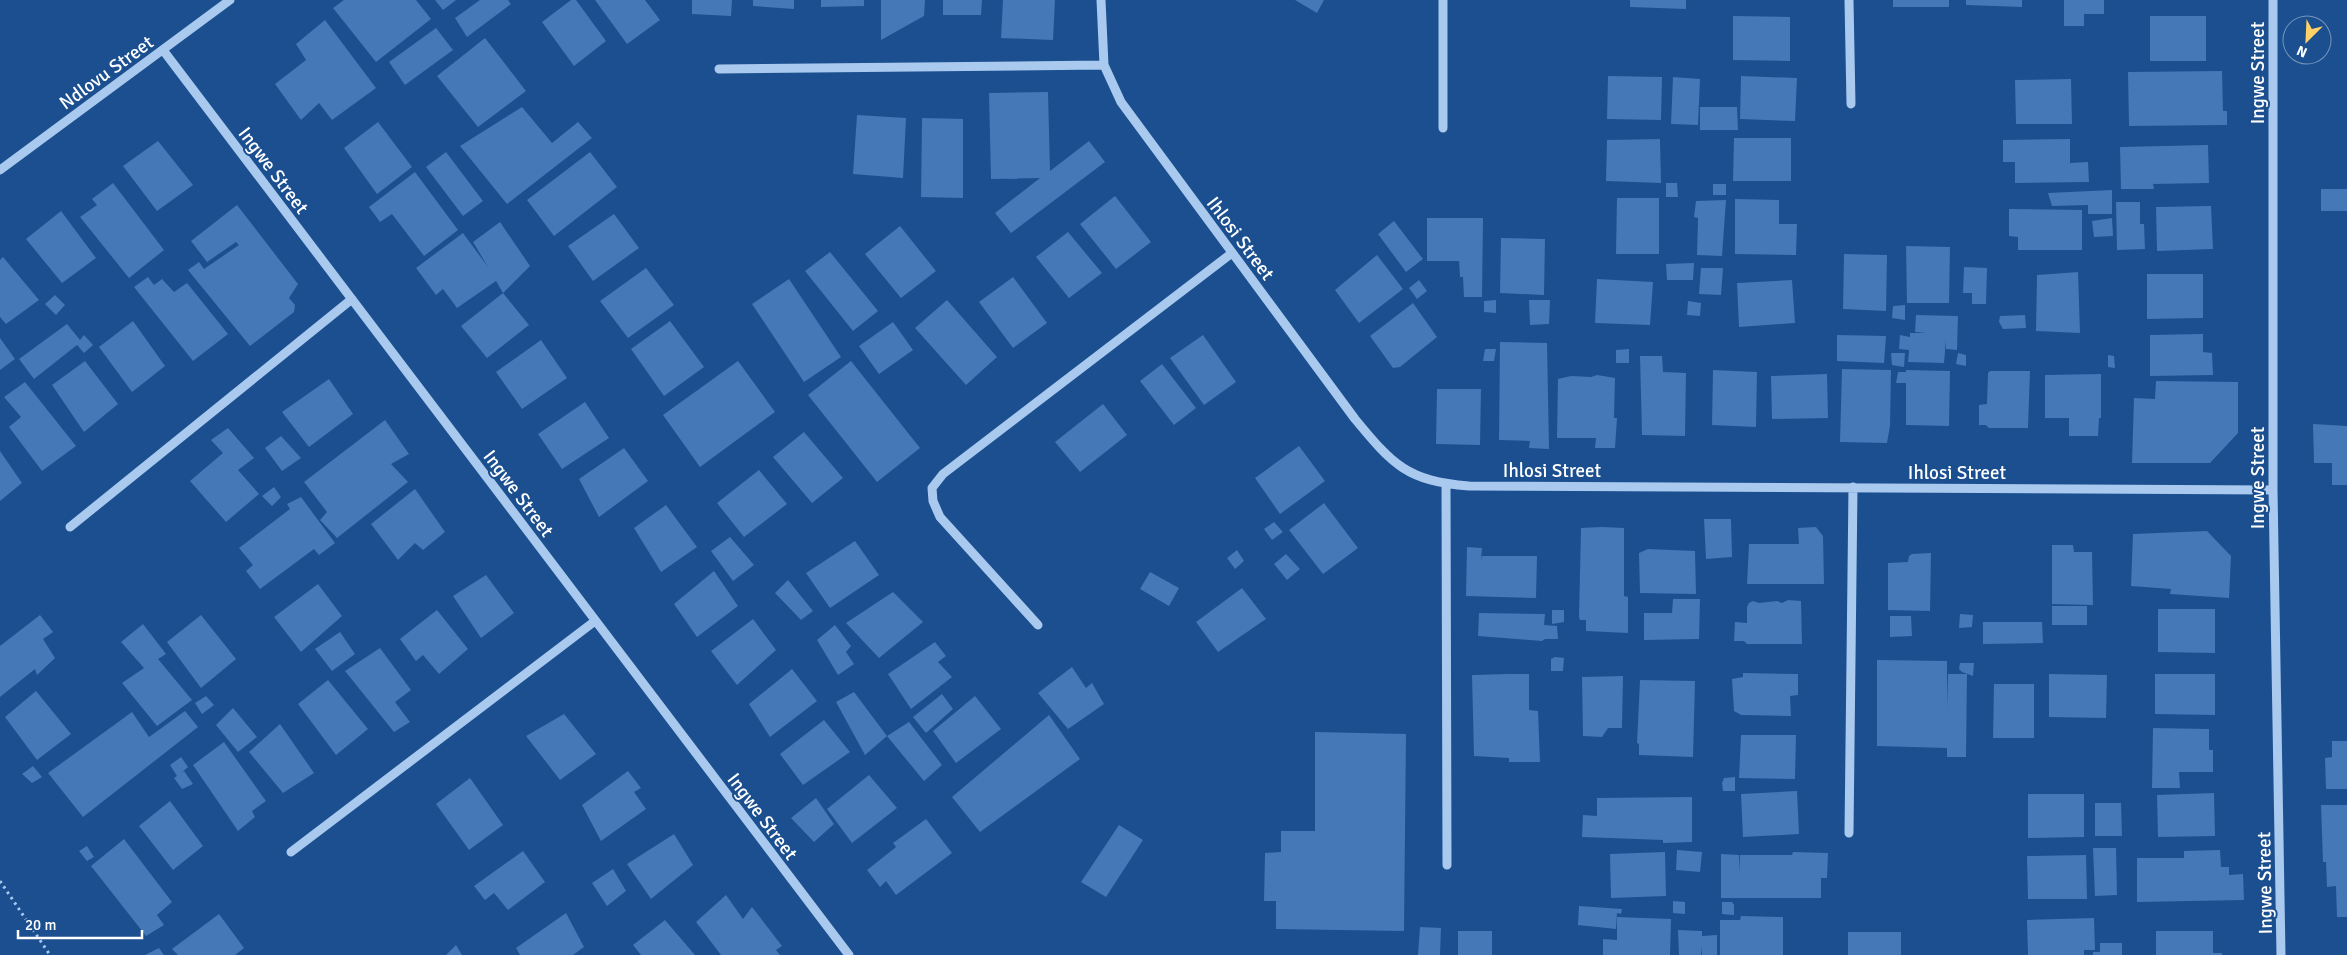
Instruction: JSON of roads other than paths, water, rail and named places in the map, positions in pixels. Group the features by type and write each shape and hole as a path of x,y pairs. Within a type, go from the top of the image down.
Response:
{"street":[{"name":"Ndlovu Street","path":"0,170 230,0"},
{"name":"Ihlosi Street","path":"1101,0 1104,64 1116,93 1128,114 1355,419 1379,448 1398,466 1418,478 1446,484 1469,486 2273,490"},
{"path":"1443,0 1443,128"},
{"path":"1849,0 1851,104"},
{"name":"Ingwe Street","path":"2273,0 2273,490 2282,955"},
{"name":"Ingwe Street","path":"163,50 845,954"},
{"path":"719,69 1104,64"},
{"path":"1038,625 940,517 933,502 932,488 943,474 1232,253"},
{"path":"70,527 352,299"},
{"path":"1446,484 1447,866"},
{"path":"1849,833 1853,488"},
{"path":"292,852 595,621"}]}
